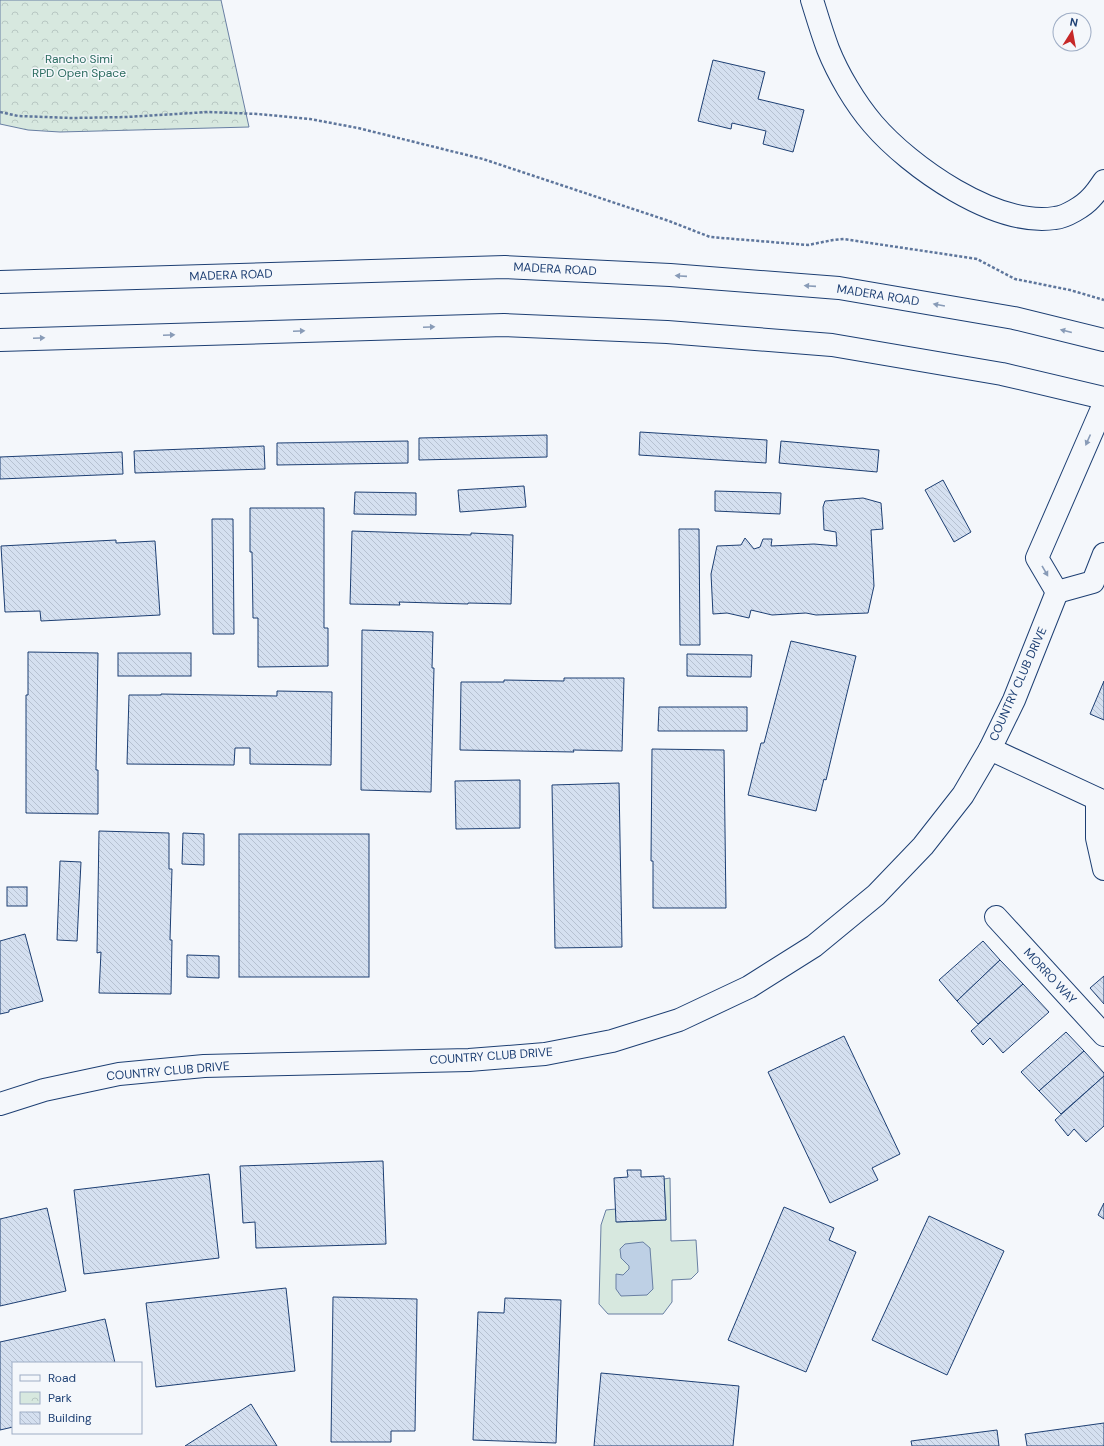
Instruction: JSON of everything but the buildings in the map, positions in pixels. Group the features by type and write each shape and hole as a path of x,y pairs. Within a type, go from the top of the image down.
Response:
{"street":[{"path":"812,0 828,49 846,85 873,124 905,156 939,182 976,202 1015,216 1039,219 1055,218 1068,214 1090,200 1104,181"},
{"name":"MADERA ROAD","path":"0,282 505,267 670,275 839,288 1014,318 1104,340"},
{"path":"0,340 504,325 667,332 832,345 1002,374 1104,398"},
{"path":"1104,404 1038,558 1057,592 1093,582 1104,554"},
{"name":"COUNTRY CLUB DRIVE","path":"0,1104 44,1090 119,1074 204,1066 469,1060 545,1054 612,1041 679,1020 749,987 814,946 876,895 923,846 959,801 990,749 1014,700 1057,592"},
{"path":"990,749 1100,801 1097,838 1104,869"},
{"name":"MORRO WAY","path":"996,917 1104,1035"}],"path":[{"path":"0,112 18,116 72,118 127,117 208,112 258,114 310,119 358,128 483,159 655,216 710,237 808,246 844,239 977,260 1015,279 1070,290 1104,300"}],"green space":[{"name":"Rancho Simi RPD Open Space","path":"0,0 221,0 249,127 60,132 28,130 0,124"},
{"path":"670,1178 671,1241 696,1240 698,1272 691,1279 672,1280 672,1302 663,1314 608,1314 599,1304 601,1225 606,1210 616,1209 617,1222 666,1220 664,1179"}],"water":[{"path":"643,1242 650,1248 653,1289 647,1295 621,1296 616,1289 616,1274 623,1275 629,1269 629,1266 621,1258 620,1249 625,1244"}]}
